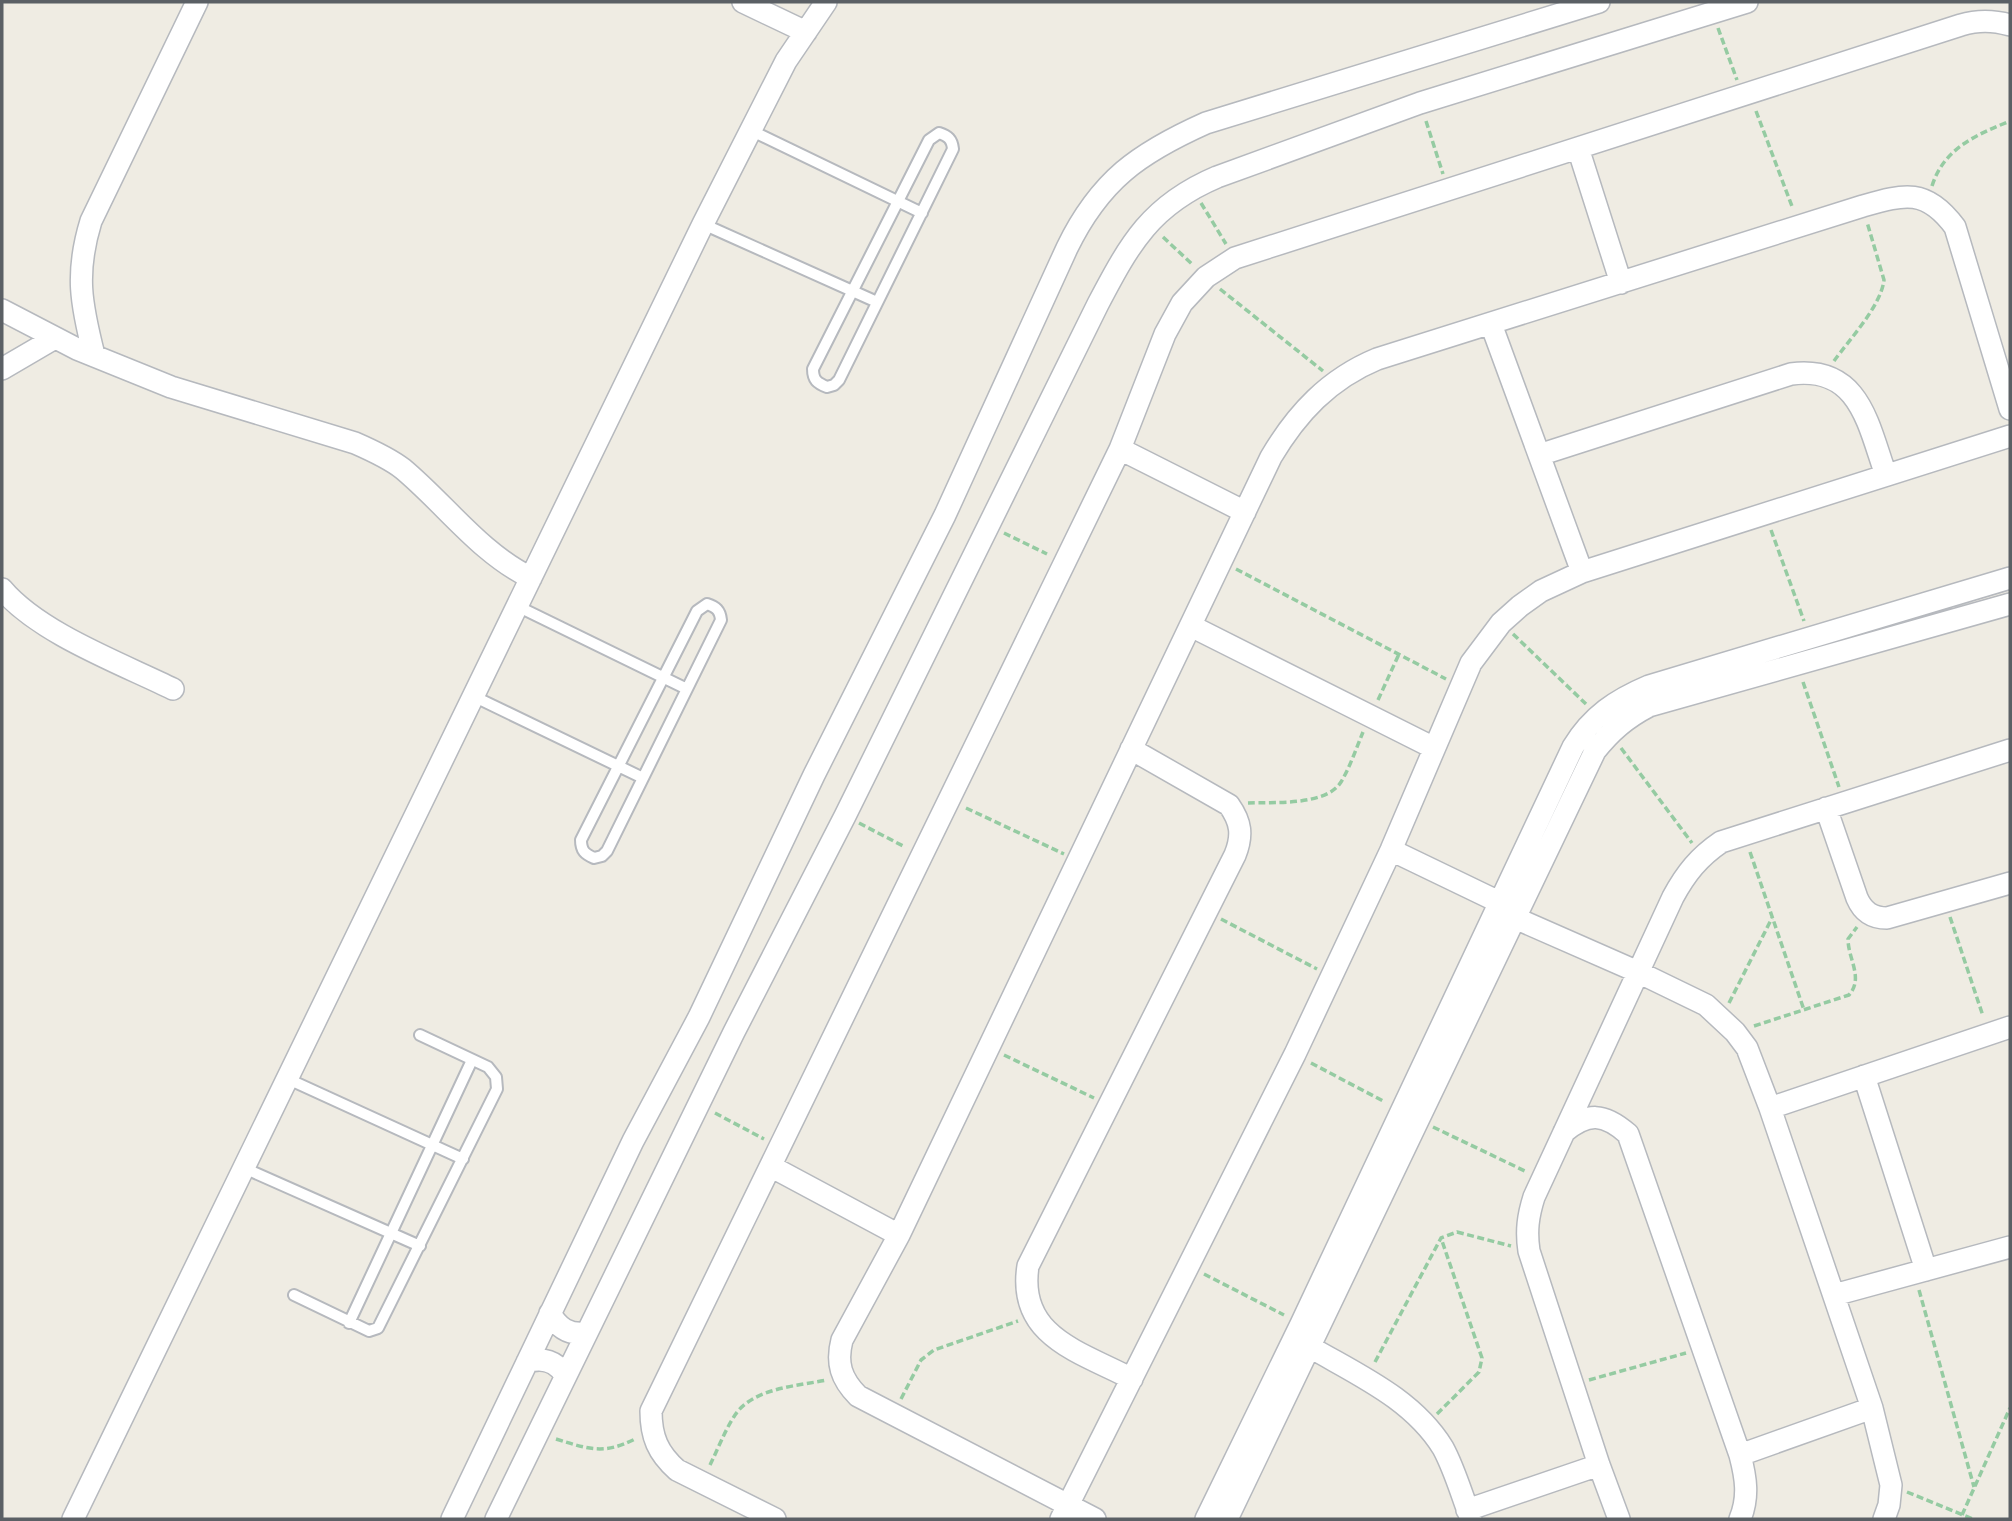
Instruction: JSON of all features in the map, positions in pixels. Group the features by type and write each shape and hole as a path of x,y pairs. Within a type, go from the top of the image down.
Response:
{"street":[{"path":"93,355 83,310 80,278 83,249 91,221 197,2"},
{"path":"743,2 806,32"},
{"path":"73,1519 703,224 786,61 826,2"},
{"path":"452,1519 633,1141 699,1017 814,775 944,515 1081,219 1100,194 1146,153 1206,123 1599,2"},
{"path":"496,1519 699,1104 845,816 1098,304 1126,253 1147,223 1169,203 1192,188 1420,103 1747,2"},
{"path":"775,1519 677,1470 664,1459 651,1428 651,1411 1120,449 1166,334 1182,303 1206,277 1235,258 1977,21 1993,20 2010,25"},
{"path":"1578,148 1621,283"},
{"path":"1095,1519 1064,1512 858,1396 842,1376 839,1352 842,1340 899,1235 1245,512 1284,436 1299,415 1336,381 1377,359 1863,206 1898,196 1914,195 1938,208 1955,228 2010,409"},
{"path":"2,310 55,338 171,387 355,443 374,452 401,467 491,553 511,569 531,578"},
{"path":"1491,324 1582,572"},
{"path":"2,369 55,338"},
{"path":"1539,455 1791,374 1808,372 1825,374 1840,382 1857,400 1886,475"},
{"path":"1064,1512 1295,1054 1391,850 1460,686 1478,653 1501,622 1541,591 1582,572 2010,436"},
{"path":"1120,449 1245,512"},
{"path":"1227,1519 1301,1324 1410,1115 1508,910 1595,751 1604,724 1620,699 1649,686 2010,578"},
{"path":"2,589 19,608 42,624 173,689"},
{"path":"1604,724 1628,717 1649,706 2010,604"},
{"path":"1191,626 1434,748"},
{"path":"1132,749 1229,805 1237,816 1241,829 1240,842 1207,912 1028,1266 1027,1299 1042,1328 1055,1339 1132,1379"},
{"path":"1619,1519 1530,1251 1528,1214 1685,874 1702,855 1721,842 1743,833 2010,750"},
{"path":"1835,805 1857,898 1860,906 1872,916 1887,918 2010,883"},
{"path":"1391,850 1508,910 1706,1005 1728,1025 1755,1067 1872,1408 1891,1485 1884,1519"},
{"path":"1770,1108 2010,1027"},
{"path":"1864,1076 1920,1271"},
{"path":"1206,1519 1310,1347 1410,1115"},
{"path":"1564,1132 1578,1121 1596,1117 1614,1121 1628,1134 1740,1455 1747,1489 1745,1507 1740,1519"},
{"path":"776,1157 899,1235"},
{"path":"1834,1295 2010,1247"},
{"path":"550,1313 560,1328 577,1334 586,1333"},
{"path":"1310,1347 1404,1403 1426,1424 1444,1450 1469,1515 1599,1465"},
{"path":"527,1362 545,1359 560,1368 565,1375"},
{"path":"1740,1455 1872,1408"}],"lane":[{"path":"752,131 922,213"},
{"path":"939,133 947,135 952,141 953,149 839,380 827,387 818,384 813,377 813,369 898,201 929,140 939,133"},
{"path":"703,224 877,302"},
{"path":"707,604 715,606 720,612 721,620 607,850 602,856 594,858 586,855 581,848 581,840 663,677 697,611 707,604"},
{"path":"517,606 687,689"},
{"path":"473,696 643,778"},
{"path":"294,1295 369,1331 378,1328 497,1089 496,1077 492,1072 420,1035"},
{"path":"349,1323 472,1060"},
{"path":"288,1079 463,1159"},
{"path":"244,1168 419,1246"}],"path":[{"path":"1712,12 1800,227"},
{"path":"1420,103 1448,189"},
{"path":"1928,201 1942,164 1955,149 1970,137 2010,121"},
{"path":"1192,188 1235,258"},
{"path":"1825,374 1877,301 1883,287 1884,280 1863,206"},
{"path":"1147,223 1206,277 1336,381"},
{"path":"1765,514 1809,637"},
{"path":"990,525 1065,563"},
{"path":"1222,561 1460,686"},
{"path":"1501,622 1604,724 1702,855"},
{"path":"1229,805 1311,799 1332,792 1340,783 1399,654"},
{"path":"1797,665 1835,805"},
{"path":"950,800 1078,860"},
{"path":"845,816 923,855"},
{"path":"1743,833 1804,1011"},
{"path":"1945,901 1989,1034"},
{"path":"1207,912 1331,976"},
{"path":"1728,1025 1804,1011 1843,998 1853,990 1856,977 1848,939 1853,930 1872,916"},
{"path":"1728,1025 1772,918"},
{"path":"988,1047 1109,1105"},
{"path":"1295,1054 1542,1180"},
{"path":"699,1104 776,1157"},
{"path":"1366,1380 1441,1238 1457,1232 1530,1251"},
{"path":"1426,1424 1479,1372 1482,1365 1482,1358 1441,1238"},
{"path":"1189,1266 1301,1324"},
{"path":"1920,1271 1974,1487"},
{"path":"892,1415 925,1355 1033,1315"},
{"path":"1573,1384 1702,1349"},
{"path":"702,1483 735,1415 744,1405 767,1393 842,1376"},
{"path":"1962,1515 2010,1408"},
{"path":"537,1433 591,1450 615,1449 651,1428"},
{"path":"1891,1485 1973,1519"}]}
